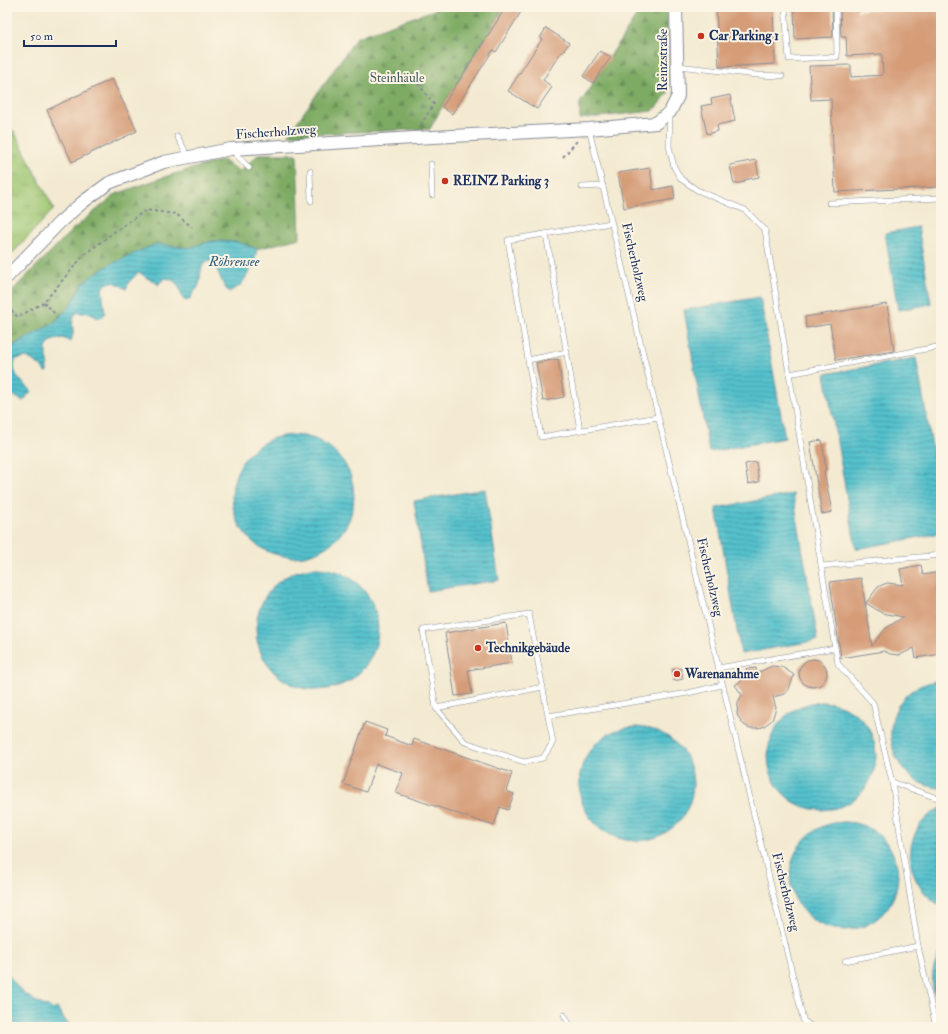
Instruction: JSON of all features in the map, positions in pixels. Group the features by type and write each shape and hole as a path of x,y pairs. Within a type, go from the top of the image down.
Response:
{"street":[{"name":"Reinzstraße","path":"670,112 678,96 676,7"},
{"name":"Fischerholzweg","path":"7,277 66,217 83,202 109,184 164,162 231,149 589,129 656,123 670,112"}],"lane":[{"path":"785,7 789,59 837,57 836,7"},
{"path":"677,66 757,75 782,76"},
{"path":"670,112 669,146 674,167 681,179 697,190 745,210 765,230 838,664 872,703 892,782 918,946 936,1027"},
{"name":"Fischerholzweg","path":"589,129 805,1027"},
{"path":"177,136 188,157"},
{"path":"231,149 249,168"},
{"path":"431,164 432,195"},
{"path":"310,171 311,201"},
{"path":"582,188 603,186"},
{"path":"829,203 941,198"},
{"path":"611,222 508,240 541,437 658,417"},
{"path":"546,234 580,430"},
{"path":"789,374 937,346"},
{"path":"528,360 567,352"},
{"path":"821,566 941,555"},
{"path":"529,614 553,742 543,758 524,762 465,742 436,708 423,630 529,614"},
{"path":"718,668 835,648"},
{"path":"548,716 664,695 688,693 722,685"},
{"path":"436,708 543,687"},
{"path":"892,782 937,798 941,797"},
{"path":"845,961 918,946"},
{"path":"564,1015 571,1027"},
{"path":"804,1021 812,1027"}],"path":[{"path":"7,23 12,7"},
{"path":"414,79 434,104 414,138"},
{"path":"7,306 18,317 44,302 84,255 146,210 176,214 192,227"},
{"path":"44,302 55,314"}],"green space":[{"name":"Steinhäule","path":"438,7 505,7 442,107 430,129 288,135 357,37 437,9"},
{"path":"636,7 667,7 669,92 653,111 580,119 580,103 640,10"},
{"path":"7,129 14,131 54,209 7,259 7,204 15,191 7,186"},
{"path":"259,154 297,154 300,238 257,249 237,242 213,241 188,248 156,244 82,284 71,305 54,323 7,349 7,296 72,230 116,194 164,177 222,160 240,171"}],"water":[{"path":"918,227 931,304 898,310 885,233"},
{"name":"Röhrensee","path":"213,241 237,242 257,249 254,264 241,285 229,292 215,266 212,262 206,261 201,271 198,287 189,300 183,299 176,283 166,278 158,285 156,282 139,272 129,282 126,289 119,284 110,282 102,289 105,314 100,319 87,312 77,312 74,316 72,324 73,334 70,342 63,338 51,341 46,348 46,356 48,360 47,372 27,357 16,359 14,364 15,372 20,380 31,390 31,393 27,395 23,401 14,396 7,388 7,349 54,323 71,305 82,284 93,275 111,264 156,244 188,248"},
{"path":"760,297 785,438 709,452 684,310"},
{"path":"916,358 941,496 941,533 856,549 825,374"},
{"path":"293,435 316,440 336,453 349,473 354,496 349,519 336,539 316,552 293,557 270,552 250,539 237,519 232,496 237,473 250,453 270,440"},
{"path":"485,489 499,580 428,591 414,501"},
{"path":"793,494 818,640 741,654 716,508"},
{"path":"317,568 340,573 360,586 373,606 378,629 373,652 360,672 340,685 317,690 294,685 274,672 261,652 256,629 261,606 274,586 294,573"},
{"path":"941,680 941,788 924,785 911,776 900,765 894,750 891,735 892,719 899,705 910,692 917,687"},
{"path":"822,702 843,706 860,718 872,735 876,756 872,777 860,794 843,806 822,810 801,806 784,794 772,777 768,756 772,735 784,718 801,706"},
{"path":"636,727 658,732 676,744 688,762 693,784 688,806 676,824 658,836 636,841 614,836 596,824 584,806 579,784 584,762 596,744 614,732"},
{"path":"941,808 941,906 924,892 917,882 913,872 911,850 913,839 922,822 928,816"},
{"path":"844,822 865,826 882,838 894,855 898,876 894,897 882,914 865,926 844,930 823,926 806,914 794,897 790,876 794,855 806,838 823,826"},
{"path":"941,950 941,1009 934,994 932,980 937,958"},
{"path":"7,971 16,985 24,993 53,1010 57,1008 66,1022 75,1027 7,1027"}],"building":[{"path":"506,7 524,7 496,52 493,50 452,114 442,107"},
{"path":"716,7 773,7 775,64 719,67"},
{"path":"794,7 832,7 833,37 795,39"},
{"path":"840,7 857,7 857,11 881,9 880,7 941,7 941,187 835,192 831,99 811,100 809,66 851,65 851,77 883,75 882,54 847,56 846,37 841,37"},
{"path":"546,28 569,43 562,53 561,52 543,80 552,87 537,109 508,91 542,39 540,38"},
{"path":"600,51 611,57 593,83 583,76"},
{"path":"112,79 137,131 72,162 47,110"},
{"path":"730,95 735,121 717,125 718,131 707,134 701,106 712,104 711,99"},
{"path":"756,160 759,177 734,184 730,165"},
{"path":"650,168 653,190 673,186 675,199 624,208 618,173"},
{"path":"887,304 894,351 836,360 830,324 806,328 805,317"},
{"path":"558,359 564,397 543,401 536,363"},
{"path":"822,440 826,470 824,471 832,512 822,514 810,442"},
{"path":"756,462 759,482 748,484 745,464"},
{"path":"921,565 923,575 941,572 941,654 916,658 914,648 900,655 890,654 884,651 841,658 830,582 861,578 872,646 885,629 903,617 882,613 866,603 878,587 882,585 887,583 903,585 900,569"},
{"name":"Technikgebäude","path":"506,623 512,663 468,670 472,694 455,696 445,633"},
{"path":"813,659 823,663 827,673 823,683 813,687 803,683 799,673 803,663"},
{"path":"772,666 782,667 794,675 786,693 773,697 776,708 772,720 763,727 750,728 744,725 737,715 738,702 742,695 735,685 747,677 746,669 756,668 757,673"},
{"name":"Warenanahme","path":"681,668 683,679 674,681 672,670"},
{"path":"365,722 387,730 385,736 412,746 414,739 512,773 506,791 514,794 508,810 500,807 494,826 396,793 403,773 376,764 366,792 343,784"}],"place":[{"name":"Car Parking 1","path":"701,36"},
{"name":"REINZ Parking 3","path":"445,181"},
{"name":"Technikgebäude","path":"478,648"},
{"name":"Warenanahme","path":"677,674"}]}
